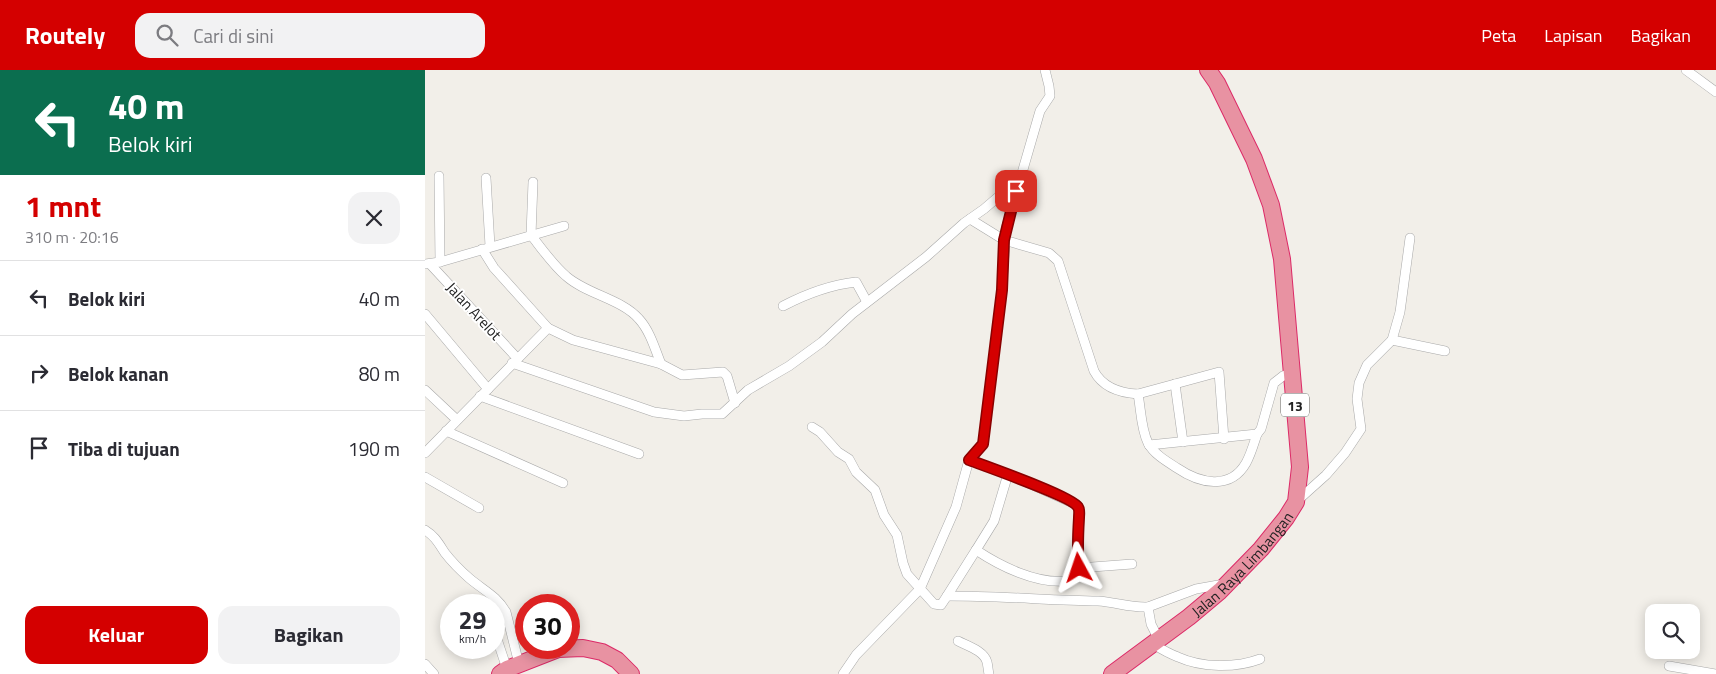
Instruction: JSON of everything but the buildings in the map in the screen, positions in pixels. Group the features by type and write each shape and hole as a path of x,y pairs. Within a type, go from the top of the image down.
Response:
{"highway":[{"name":"Jalan Raya Limbangan","path":"1112,674 1189,617 1227,584 1275,533 1296,502 1300,467 1282,259 1271,205 1254,159 1209,70"},
{"path":"509,669 557,649 583,648 602,652 617,660 631,674"}],"street":[{"path":"843,674 856,655 920,589 956,507 969,460 983,444 1002,290 1004,240 1019,180 1040,111 1050,96 1045,70"},
{"path":"1686,70 1716,92"},
{"path":"439,176 440,262"},
{"path":"487,178 486,248 494,268 548,328 573,340 661,364 685,376 723,372 727,376 735,403"},
{"path":"515,361 654,412 684,416 720,415 748,390 789,366 822,342 867,302 1019,180"},
{"path":"533,182 531,236 567,278 623,307 639,318 653,342 661,364"},
{"path":"970,219 1004,240 1049,252 1054,256 1058,261 1097,376 1114,390 1125,394 1138,394 1219,372 1224,439"},
{"path":"428,264 564,226"},
{"path":"1296,502 1325,476 1361,429 1357,399 1359,383 1367,365 1392,340 1398,318 1410,238"},
{"name":"Jalan Arelot","path":"428,264 515,361"},
{"path":"783,306 807,294 856,282 867,302"},
{"path":"425,314 488,388"},
{"path":"425,453 548,328"},
{"path":"1392,340 1445,351"},
{"path":"1138,394 1145,436 1149,446 1157,454 1197,479 1208,482 1220,481 1232,477 1247,462 1257,434 1261,429 1274,383 1283,376 1293,372"},
{"path":"1175,384 1183,442"},
{"path":"425,390 457,420"},
{"path":"480,396 639,454"},
{"path":"812,427 828,440 838,452 849,459 856,472 875,490 884,515 897,535 907,574 937,606 941,605 994,521 1008,474"},
{"path":"446,431 563,483"},
{"path":"1149,446 1257,434"},
{"path":"969,460 1061,496 1079,507 1077,545 1079,568"},
{"path":"425,477 479,508"},
{"path":"425,530 434,537 469,578 491,594"},
{"path":"976,550 990,559 1022,573 1059,582 1066,581 1079,568 1132,564"},
{"path":"947,596 1099,601 1148,607 1196,589 1227,584"},
{"path":"1148,607 1156,642 1177,657 1202,664 1244,664 1261,659"},
{"path":"505,611 509,669"},
{"path":"958,641 976,650 984,657 989,674"},
{"path":"425,664 434,674"},
{"path":"1669,666 1716,674"}],"route":[{"path":"1016,191 1005,228 1002,290 983,444 969,460 1061,496 1077,505 1079,507 1077,551 1079,568"}]}
